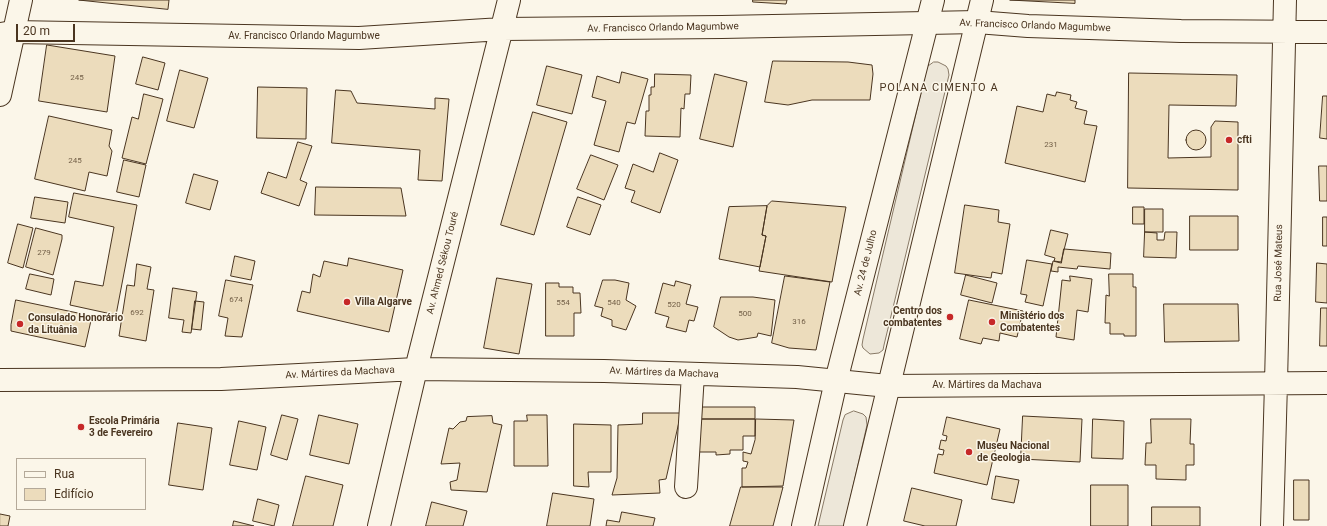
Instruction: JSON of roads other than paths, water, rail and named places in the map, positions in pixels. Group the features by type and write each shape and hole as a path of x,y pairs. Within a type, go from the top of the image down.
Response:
{"street":[{"path":"0,95 7,33 21,0"},
{"name":"Av. Ahmed Sékou Touré","path":"379,526 416,369 509,0"},
{"name":"Av. 24 de Julho","path":"803,526 836,381 933,0"},
{"path":"855,526 982,0"},
{"name":"Rua José Mateus","path":"1272,526 1285,0"},
{"name":"Av. Francisco Orlando Magumbwe","path":"7,33 359,38 502,29 722,27 977,22 1028,26 1181,31 1327,32"},
{"name":"Av. Mártires da Machava","path":"0,380 221,379 416,369 604,371 797,377 888,386 1327,383"},
{"path":"686,487 693,374"}],"place":[{"name":"cfti","path":"1229,140"},
{"name":"Villa Algarve","path":"347,302"},
{"name":"Centro dos combatentes","path":"950,317"},
{"name":"Ministério dos Combatentes","path":"992,322"},
{"name":"Consulado Honorário da Lituânia","path":"20,324"},
{"name":"Escola Primária 3 de Fevereiro","path":"81,427"},
{"name":"Museu Nacional de Geologia","path":"969,452"}],"district":[{"name":"POLANA CIMENTO A","path":"939,88"}]}
